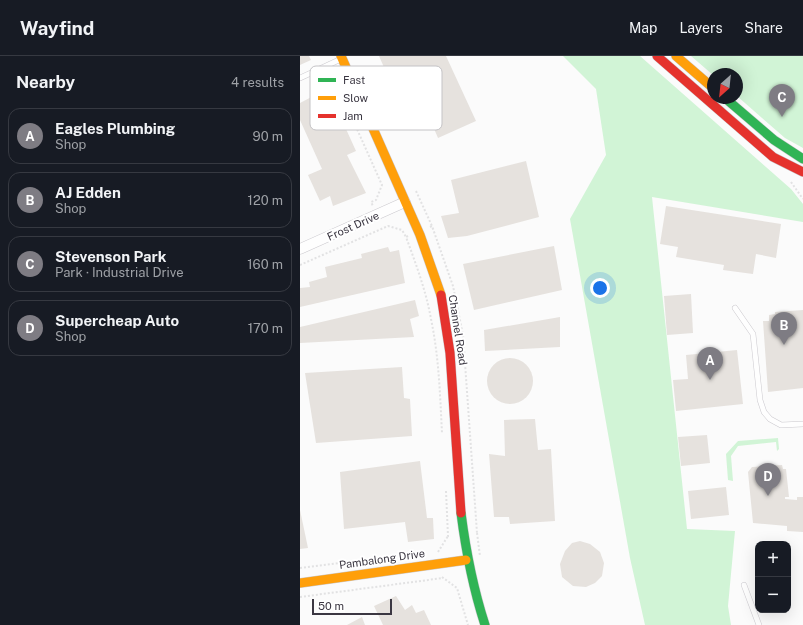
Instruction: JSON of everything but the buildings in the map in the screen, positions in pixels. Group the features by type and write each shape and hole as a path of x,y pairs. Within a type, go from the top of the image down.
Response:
{"main road":[{"path":"657,56 773,157 800,176"},
{"path":"676,56 707,83"},
{"path":"732,104 774,140 803,159"},
{"name":"Channel Road","path":"374,130 432,264 445,313 452,358 466,560 478,606 485,625"},
{"name":"Pambalong Drive","path":"300,582 466,560"}],"street":[{"name":"Frost Drive","path":"300,249 405,202"}],"lane":[{"path":"328,65 342,57"},
{"path":"300,78 310,73"},
{"path":"735,308 753,334 760,400 764,412 770,419 779,424 803,424"},
{"path":"744,585 759,625"}],"path":[{"path":"357,130 382,185 376,200 371,202 372,206"},
{"path":"416,191 432,226"},
{"path":"300,265 382,226 402,230 407,237 424,289 431,319 436,352 443,439"},
{"path":"430,552 438,552 448,536 445,483"},
{"path":"474,534 477,534 481,560"},
{"path":"300,568 423,553"},
{"path":"300,597 442,577 457,588 468,625"}],"green space":[{"path":"563,56 640,56 791,189 803,204 803,222 652,197 687,529 735,531 728,606 731,625 645,625 630,558 570,219 606,155 596,89"},
{"path":"691,56 803,56 803,148 785,138 743,101 743,68 707,68 707,70"},
{"path":"778,438 779,449 777,451 776,442 738,446 731,456 733,481 728,480 726,454 738,441"}],"traffic: fast":[{"path":"732,104 774,140 803,159"},
{"path":"461,513 470,570 485,625"}],"traffic: slow":[{"path":"341,56 345,66"},
{"path":"676,56 707,83"},
{"path":"374,130 420,235 441,295"},
{"path":"300,583 466,560"}],"traffic: jam":[{"path":"657,56 773,157 803,172"},
{"path":"441,295 450,353 461,513"}],"place":[{"name":"Stevenson Park","path":"782,117"},
{"name":"AJ Edden","path":"784,345"},
{"name":"Eagles Plumbing","path":"710,380"},
{"name":"Supercheap Auto","path":"768,496"}]}
